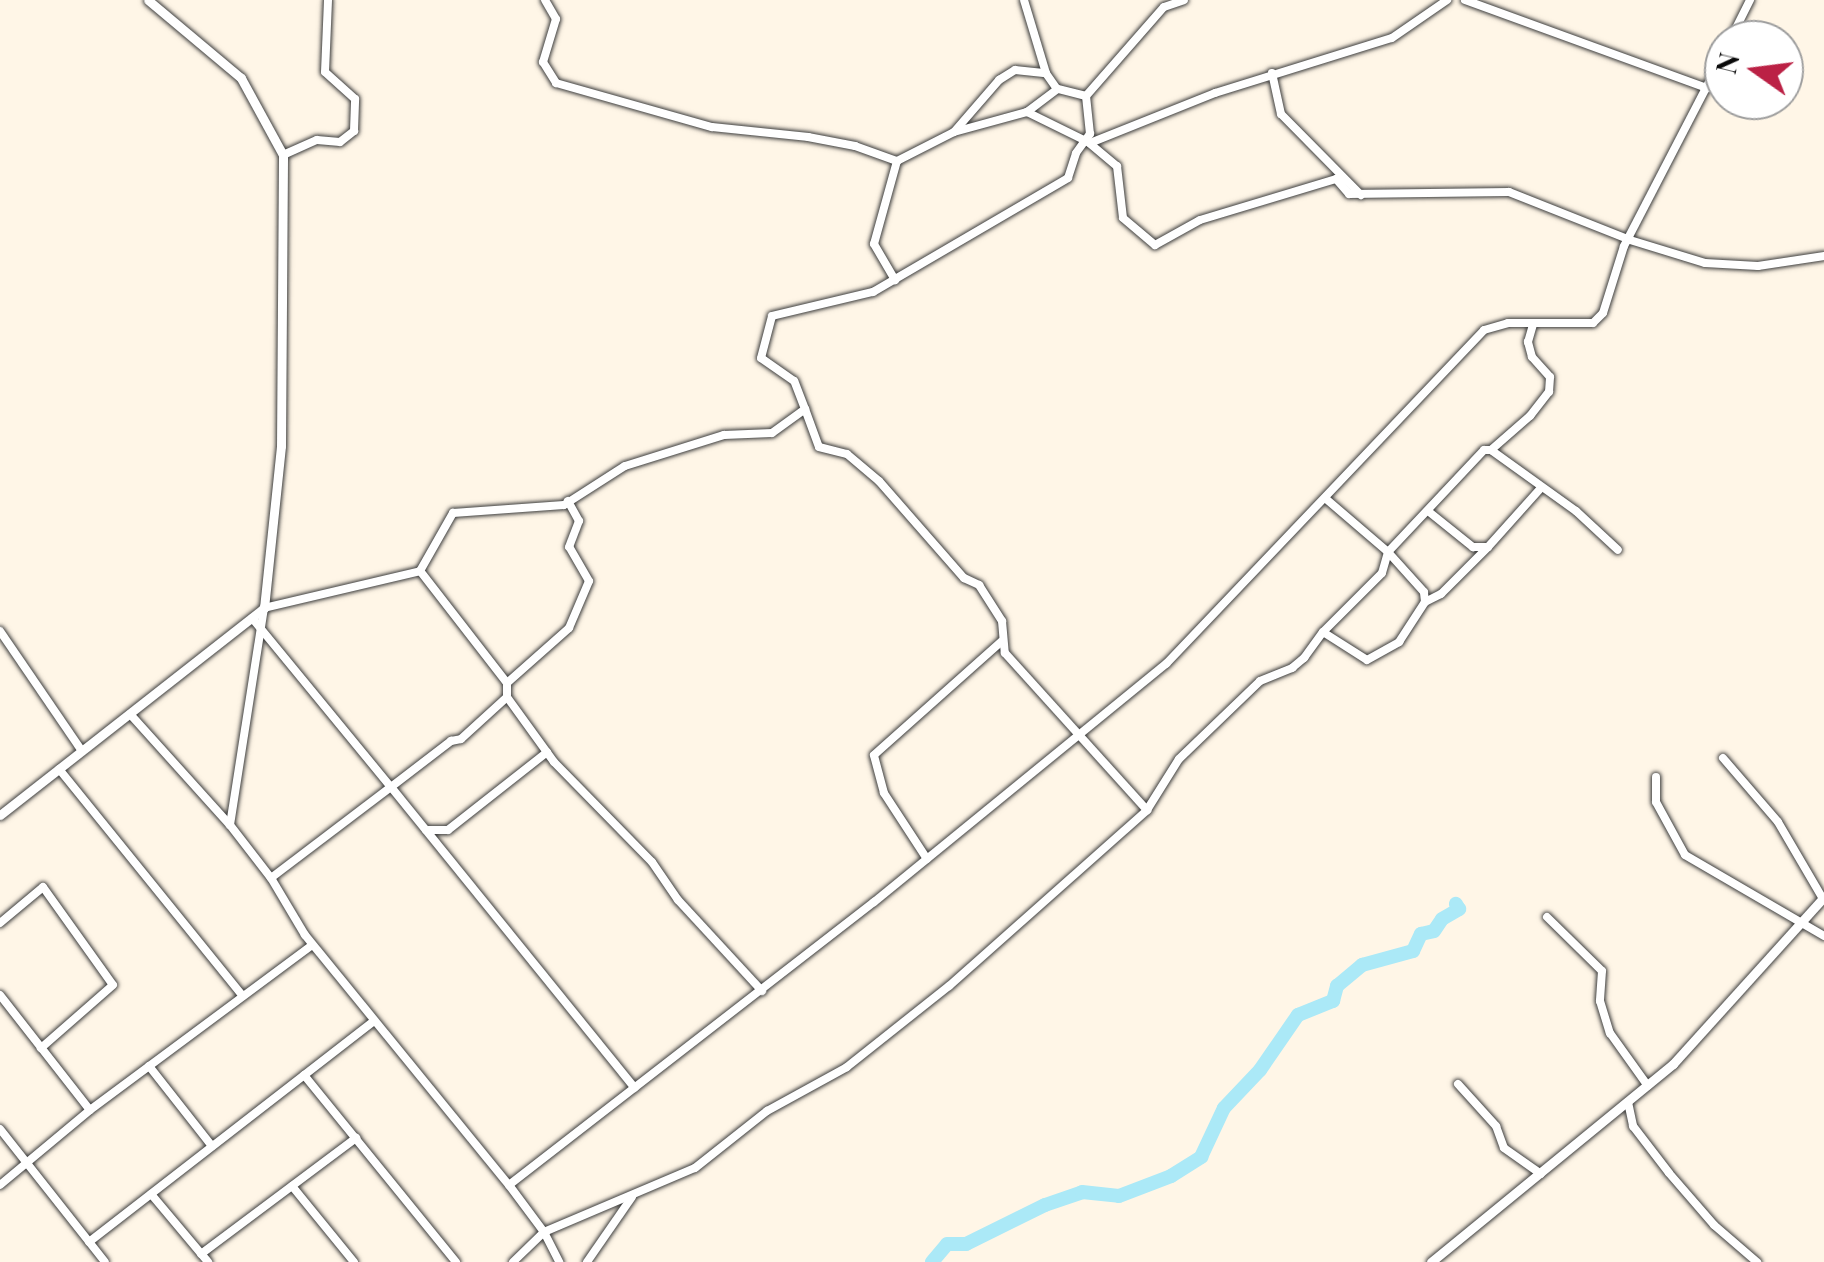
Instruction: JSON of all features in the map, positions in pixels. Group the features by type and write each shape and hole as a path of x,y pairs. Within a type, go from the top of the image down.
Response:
{"street":[{"path":"148,0 241,78 284,156 281,446 264,608 230,825"},
{"path":"284,156 318,140 340,142 354,131 355,100 325,72 328,0"},
{"path":"545,0 556,20 543,62 556,83 712,128 856,146 897,161 954,132 1028,112 1057,89"},
{"path":"1024,0 1046,73 1057,89 1086,96"},
{"path":"1089,142 1086,96 1164,7 1184,0"},
{"path":"1147,810 1005,653 1002,621 979,585 964,578 904,504 868,472 847,454 819,447 794,381 761,358 772,316 864,296 895,280 1068,178 1076,152 1089,142 1272,73 1392,38 1447,0"},
{"path":"1465,0 1704,87"},
{"path":"954,132 999,80 1015,70 1046,73"},
{"path":"1272,73 1281,114 1361,195"},
{"path":"509,1185 762,991 1166,664 1484,330 1508,323 1592,324 1603,314 1630,240 1704,94"},
{"path":"1028,112 1089,142 1118,166 1123,218 1155,245 1200,220 1336,179 1349,194 1361,195 1510,192 1630,240 1704,263 1758,266 1824,256"},
{"path":"895,280 874,244 897,161"},
{"path":"1491,450 1530,416 1550,392 1550,377 1532,357 1528,342 1533,324"},
{"path":"0,815 264,608 420,572 453,513 568,501 625,466 724,434 772,432 805,408"},
{"path":"512,1262 544,1232 696,1168 767,1110 872,1049 1147,810 1179,759 1260,680 1292,668 1304,658 1323,632 1382,574 1388,552 1484,450 1491,450 1576,511 1618,550"},
{"path":"1323,632 1367,660 1399,642 1425,602 1441,594 1541,488"},
{"path":"1325,498 1388,552 1424,592 1425,602"},
{"path":"507,682 569,628 588,581 569,547 579,521 568,501"},
{"path":"1428,511 1473,547 1488,547"},
{"path":"420,572 507,682 506,698 547,752 652,862 678,900 762,991"},
{"path":"252,618 636,1088"},
{"path":"0,631 82,751"},
{"path":"927,859 884,794 874,755 1002,641"},
{"path":"271,878 450,740 461,739 506,698"},
{"path":"130,714 230,825 271,878 312,944 509,1185 544,1232 559,1262"},
{"path":"426,830 448,830 547,752"},
{"path":"1432,1262 1673,1064 1823,898 1778,822 1723,758"},
{"path":"59,769 243,996"},
{"path":"1656,777 1656,802 1685,855 1824,936"},
{"path":"0,924 44,886 113,986 42,1048"},
{"path":"1547,917 1602,972 1600,1001 1610,1033 1648,1086"},
{"path":"0,1185 90,1110 312,944"},
{"path":"0,995 90,1110"},
{"path":"89,1242 373,1022"},
{"path":"149,1066 212,1146"},
{"path":"304,1075 456,1262"},
{"path":"1458,1084 1496,1126 1504,1148 1541,1174"},
{"path":"1628,1102 1633,1126 1669,1173 1714,1225 1757,1262"},
{"path":"0,1129 105,1262"},
{"path":"151,1194 205,1258 356,1138"},
{"path":"292,1186 354,1262"},
{"path":"587,1262 632,1197"}],"waterway":[{"path":"932,1262 947,1244 966,1244 1045,1205 1082,1192 1119,1196 1171,1176 1201,1157 1224,1108 1260,1070 1298,1015 1333,1001 1337,986 1362,965 1413,951 1421,934 1434,931 1442,919 1459,909 1456,904"}]}
